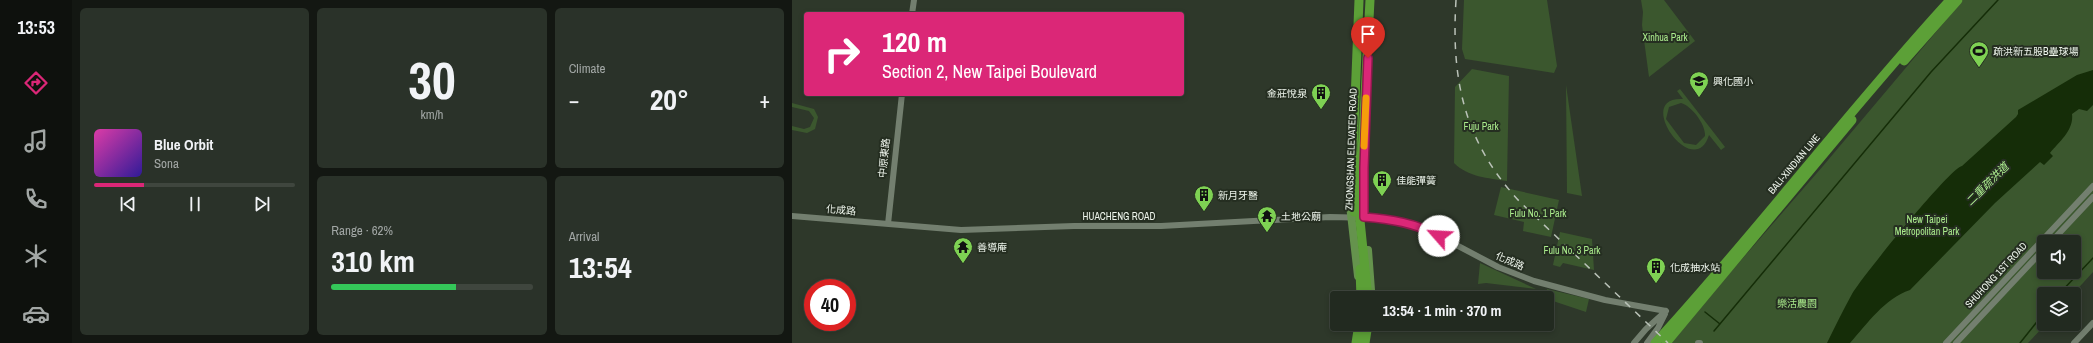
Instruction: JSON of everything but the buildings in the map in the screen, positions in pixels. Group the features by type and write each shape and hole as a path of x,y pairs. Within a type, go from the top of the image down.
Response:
{"highway":[{"name":"ZHONGSHAN ELEVATED ROAD","path":"1358,0 1352,172 1360,291"},
{"path":"1362,214 1357,149 1364,0"},
{"name":"ZHONGSHAN ELEVATED ROAD","path":"1368,291 1362,214 1370,0"},
{"name":"BALI-XINDIAN LINE","path":"1655,343 1780,198 1854,108 1950,0"},
{"name":"BALI-XINDIAN LINE","path":"1666,343 1779,210 1884,82 1958,0"},
{"path":"1671,343 1725,282 1765,232 1779,210"},
{"path":"1357,261 1363,282 1362,291"},
{"path":"1354,343 1357,331"},
{"path":"1360,343 1362,331"},
{"path":"1364,343 1367,331"}],"main road":[{"path":"1357,261 1351,217 1349,177 1358,0"},
{"path":"1371,291 1362,214 1367,88 1373,0"},
{"path":"1368,343 1370,331"}],"street":[{"path":"912,12 914,0"},
{"name":"中原東路","path":"888,224 902,96"},
{"name":"SHUHONG 1ST ROAD","path":"1946,343 2093,186"},
{"path":"2058,235 2093,197"},
{"name":"化成路","path":"1351,217 1362,214 1398,221 1426,229 1498,267 1534,282 1605,300 1666,311"},
{"name":"化成路","path":"792,216 888,224"},
{"name":"HUACHENG ROAD","path":"888,224 961,230 1074,226 1161,226 1351,217"},
{"name":"SHUHONG 1ST ROAD","path":"1956,343 2037,256"},
{"path":"1634,343 1646,329 1666,311"},
{"path":"1647,343 1658,328 1666,311"},
{"path":"2074,343 2093,324"},
{"path":"2079,343 2093,324"}],"green space":[{"path":"1464,0 1547,0 1557,66 1554,73 1465,59 1462,49"},
{"name":"Xinhua Park","path":"1641,0 1664,0 1695,41 1649,77 1642,25 1643,12"},
{"name":"New Taipei Metropolitan Park","path":"1963,0 2093,0 2093,272 2079,287 2037,287 2037,331 2039,331 2028,343 1669,343 1823,166"},
{"name":"Fuju Park","path":"1472,69 1509,76 1507,181 1472,174 1454,163 1455,87"},
{"path":"1566,85 1582,196 1567,193"},
{"path":"1680,89 1725,147 1721,150 1709,135 1701,147 1691,149 1681,144 1671,134 1665,122 1663,110 1669,102 1683,99 1677,91","holes":["1681,103 1698,116 1705,132 1705,136 1696,145 1684,143 1666,119 1669,107"]},
{"path":"792,103 814,109 818,117 815,129 807,133 792,130 792,126 804,129 810,127 814,118 809,111 792,107"},
{"name":"Fulu No. 1 Park","path":"1501,187 1559,200 1551,237 1523,231 1524,222 1494,215"},
{"name":"Fulu No. 3 Park","path":"1560,232 1592,239 1594,270 1563,263 1560,267 1553,265"},
{"path":"1480,263 1536,289 1486,283 1478,284"},
{"path":"1547,289 1589,299 1586,312 1554,301 1554,291 1547,291"}],"water":[{"name":"二重疏洪道","path":"2093,70 2093,105 2087,111 2079,109 2072,114 2069,130 2050,153 2053,156 2044,165 2040,162 1995,203 1910,290 1884,305 1850,343 1827,343 1852,294 1859,284 1906,224 1941,184 2016,117 2018,110 2077,75"}],"waterway":[{"path":"1714,331 1931,72 1998,0"},
{"path":"2066,287 2093,258"},
{"path":"1705,312 1720,324"},
{"path":"2020,343 2037,322"}],"railway":[{"path":"1456,0 1456,57 1459,83 1465,108 1474,133 1486,156 1501,179 1520,202 1668,343"}],"slow traffic":[{"path":"1364,146 1366,98"}],"place":[{"name":"疏洪新五股B壘球場","path":"1979,68"},
{"name":"興化國小","path":"1699,98"},
{"name":"金莊悅泉","path":"1321,110"},
{"name":"佳能彈簧","path":"1382,197"},
{"name":"新月牙醫","path":"1204,212"},
{"name":"土地公廟","path":"1267,233"},
{"name":"善導庵","path":"963,264"},
{"name":"化成抽水站","path":"1656,284"}],"route":[{"path":"1368,58 1364,168 1364,217 1398,221 1426,229 1439,236"}],"park label":[{"name":"樂活農園","path":"1797,303"}]}
